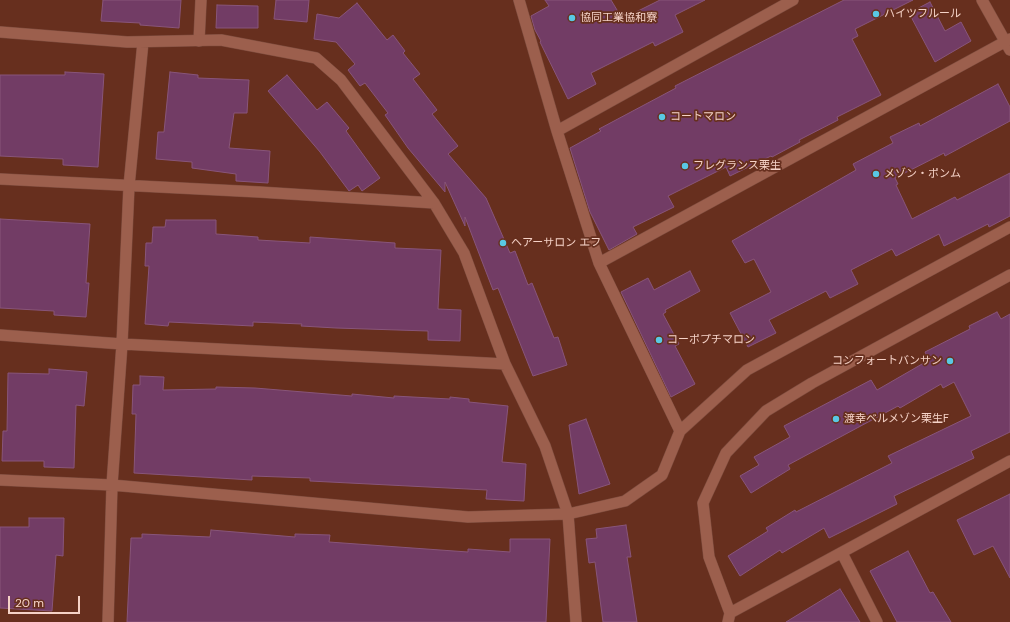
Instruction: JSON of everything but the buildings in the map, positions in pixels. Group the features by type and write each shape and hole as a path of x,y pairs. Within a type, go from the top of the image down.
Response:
{"street":[{"path":"199,41 201,0"},
{"path":"519,0 557,131 599,263 680,431"},
{"path":"557,131 793,0"},
{"path":"599,263 1008,43 982,0"},
{"path":"0,32 143,42 221,40 316,58 341,80 434,203 464,253 505,364 546,446 568,514 576,622"},
{"path":"108,622 112,485 122,344 129,186 143,42"},
{"path":"0,179 259,192 434,203"},
{"path":"0,480 112,485 468,517 568,514 625,501 662,475 680,431 747,370 1010,227"},
{"path":"1010,275 819,379 766,411 726,453 703,503 709,558 729,618 842,553 1010,461"},
{"path":"0,335 122,344 505,364"},
{"path":"842,553 877,622"}],"place":[{"name":"ハイツフルール","path":"876,14"},
{"name":"協同工業協和寮","path":"572,18"},
{"name":"コートマロン","path":"662,117"},
{"name":"フレグランス栗生","path":"685,166"},
{"name":"メゾン・ポンム","path":"876,174"},
{"name":"ヘアーサロン エフ","path":"503,243"},
{"name":"コーポプチマロン","path":"659,340"},
{"name":"コンフォートバンサン","path":"950,361"},
{"name":"渡幸ベルメゾン栗生F","path":"836,419"}]}
